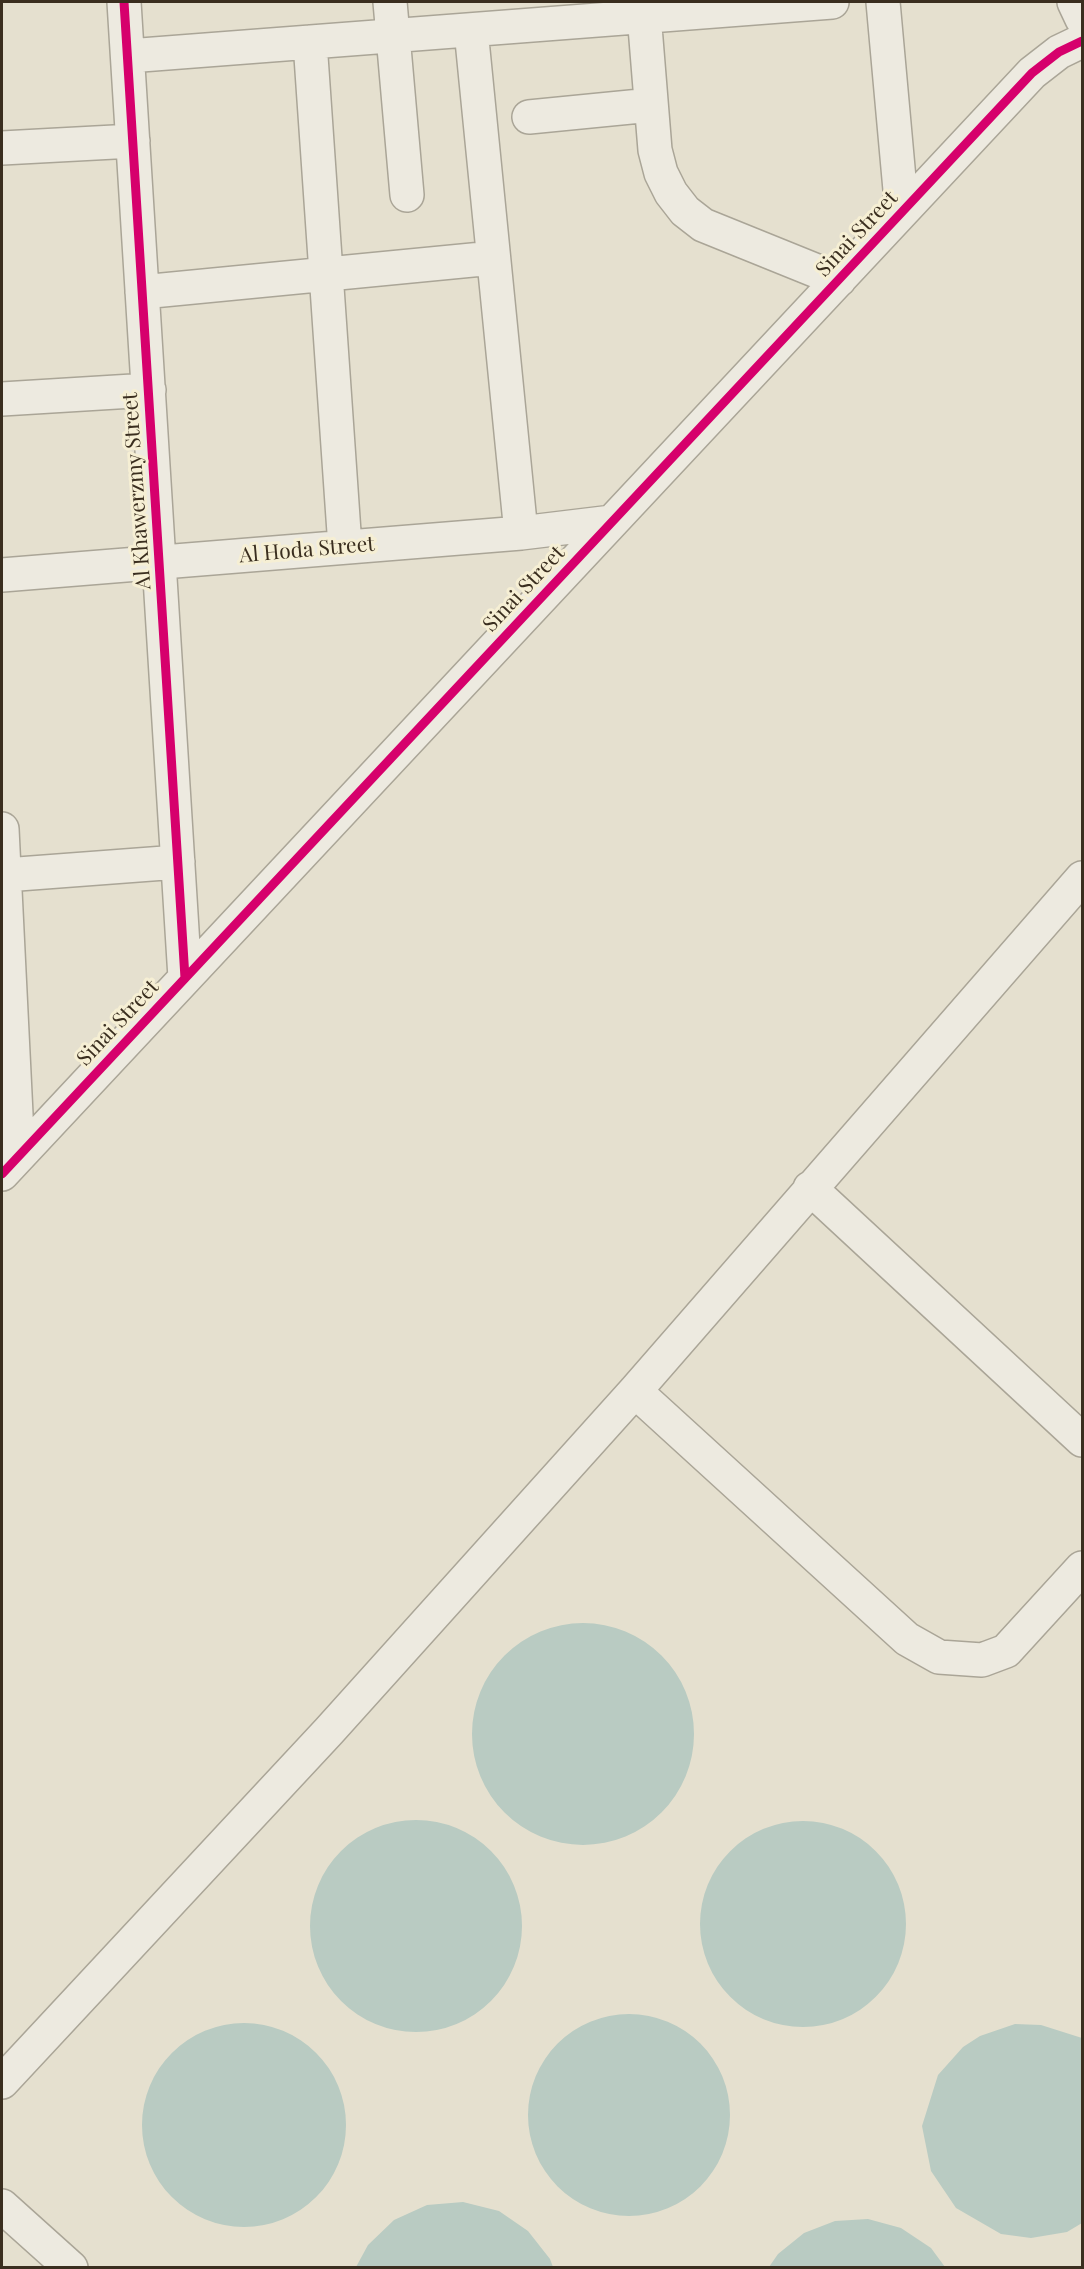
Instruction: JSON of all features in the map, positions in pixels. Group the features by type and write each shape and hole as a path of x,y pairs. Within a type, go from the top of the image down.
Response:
{"street":[{"name":"Al Khawerzmy Street","path":"124,2 185,978"},
{"path":"390,2 407,195"},
{"path":"128,56 471,30 643,9 832,2"},
{"path":"883,2 902,212"},
{"path":"1074,2 1083,19"},
{"path":"643,9 655,150 661,173 671,193 685,211 703,225 838,280"},
{"path":"471,30 521,533"},
{"name":"Sinai Street","path":"10,1165 1032,73 1059,52 1083,41"},
{"path":"310,42 345,547"},
{"path":"529,117 651,105"},
{"path":"2,147 133,141"},
{"path":"142,292 493,258"},
{"path":"2,399 149,390"},
{"name":"Al Hoda Street","path":"2,575 521,533 612,522"},
{"path":"2,829 5,875 10,1165"},
{"path":"5,875 178,862"},
{"path":"2,2082 330,1731 635,1391 1083,878"},
{"path":"810,1188 1083,1440"},
{"path":"635,1391 907,1639 939,1657 982,1660 1006,1651 1083,1568"},
{"path":"2,2206 71,2268"}],"shaded area":[{"path":"572,1623 594,1623 626,1631 662,1655 686,1691 692,1712 694,1734 692,1756 686,1777 662,1813 626,1837 594,1845 572,1845 540,1837 512,1820 497,1805 480,1777 472,1745 472,1723 480,1691 497,1663 512,1648 540,1631"},
{"path":"406,1820 426,1820 447,1824 466,1832 484,1844 498,1858 510,1876 518,1895 522,1926 518,1957 510,1976 498,1994 484,2008 466,2020 447,2028 426,2032 406,2032 385,2028 366,2020 348,2008 334,1994 322,1976 314,1957 310,1936 310,1916 314,1895 322,1876 334,1858 348,1844 366,1832 385,1824"},
{"path":"803,1821 823,1823 852,1833 876,1851 894,1875 904,1904 906,1924 904,1944 894,1973 876,1997 852,2015 823,2025 803,2027 783,2025 754,2015 730,1997 712,1973 702,1944 700,1924 702,1904 712,1875 730,1851 754,1833 783,1823"},
{"path":"619,2014 639,2014 658,2018 677,2026 701,2043 722,2076 728,2095 730,2115 728,2135 722,2154 701,2187 677,2204 658,2212 639,2216 619,2216 600,2212 581,2204 557,2187 540,2163 532,2144 528,2125 528,2105 532,2086 540,2067 557,2043 581,2026 600,2018"},
{"path":"234,2023 254,2023 274,2027 292,2035 309,2046 323,2060 342,2095 346,2125 342,2155 334,2173 323,2190 309,2204 274,2223 254,2227 234,2227 214,2223 196,2215 179,2204 165,2190 146,2155 142,2135 142,2115 146,2095 154,2077 165,2060 179,2046 214,2027"},
{"path":"1015,2024 1041,2025 1082,2038 1082,2223 1067,2232 1031,2238 1001,2234 956,2208 931,2171 922,2126 938,2075 963,2047 980,2036"},
{"path":"463,2202 499,2211 528,2231 550,2259 553,2267 356,2267 368,2245 394,2220 427,2205"},
{"path":"868,2219 901,2228 931,2248 945,2267 769,2267 778,2254 804,2233 835,2221"}],"cycle path":[{"path":"124,2 185,978"},
{"path":"2,1174 1032,73 1059,52 1082,41"}]}
